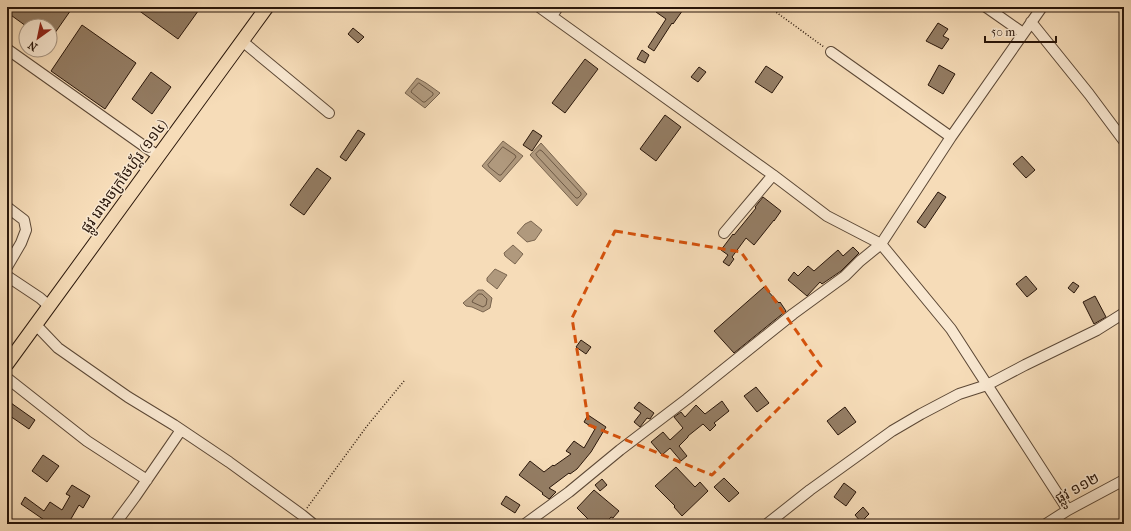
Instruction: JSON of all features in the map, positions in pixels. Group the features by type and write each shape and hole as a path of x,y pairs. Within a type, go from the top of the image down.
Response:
{"main road":[{"name":"ផ្លូវ រោងចក្រថៃហ្គ័រ (១១៤)","path":"7,364 267,7"}],"street":[{"path":"539,7 773,175 827,216 881,244 951,329 1068,510"},
{"path":"552,16 558,7"},
{"path":"986,7 1023,33"},
{"path":"525,524 569,492 793,314 845,276 860,261 881,244 951,138 1042,7"},
{"path":"1031,22 1089,94 1124,141"},
{"path":"242,41 328,113"},
{"path":"7,49 158,156"},
{"path":"831,52 951,138"},
{"path":"724,232 773,175"},
{"path":"7,207 24,220 26,230 21,243 7,267"},
{"path":"7,276 40,298 49,306"},
{"path":"767,524 810,490 892,431 959,394 988,385 1097,330 1124,313"},
{"path":"36,325 58,348 128,397 229,462 313,524"},
{"path":"7,378 88,441 147,480"},
{"path":"115,524 181,430"},
{"name":"ផ្លូវ ១១២","path":"1046,524 1068,510 1124,480"}],"path":[{"path":"769,7 831,52"},
{"path":"302,515 367,426 404,381"}],"highlighted area":[{"path":"615,231 741,252 821,366 712,475 589,425 572,318"}],"water":[{"path":"417,78 440,93 425,108 405,93"},
{"path":"503,141 523,156 500,182 482,166"},
{"path":"541,143 587,194 577,206 530,155"},
{"path":"531,221 542,230 535,240 527,242 517,233 525,224"},
{"path":"513,245 523,254 515,264 505,256 504,253"},
{"path":"495,269 507,275 497,289 487,281 487,278"},
{"path":"478,290 483,290 492,298 490,308 483,312 466,306 463,303"}],"building":[{"path":"12,7 73,7 58,29 58,18 18,18 18,20 8,13"},
{"path":"134,7 201,7 178,39"},
{"path":"660,7 685,7 673,24 672,23 654,51 648,47 666,19 656,12"},
{"path":"938,23 948,29 943,36 949,39 942,49 926,41"},
{"path":"82,25 136,63 105,109 51,71"},
{"path":"353,28 364,37 358,43 348,34"},
{"path":"642,50 649,55 645,63 637,59"},
{"path":"585,59 598,69 565,113 552,103"},
{"path":"939,65 955,74 943,94 928,85"},
{"path":"766,66 783,77 772,93 755,82"},
{"path":"699,67 706,72 698,82 691,77"},
{"path":"151,72 171,87 152,114 132,99"},
{"path":"665,115 681,127 656,161 640,149"},
{"path":"358,130 365,134 346,161 340,157"},
{"path":"533,130 542,136 532,151 523,145"},
{"path":"1022,156 1035,170 1026,178 1013,164"},
{"path":"317,168 331,178 304,215 290,205"},
{"path":"938,192 946,197 925,228 917,222"},
{"path":"763,197 781,211 754,245 746,238 732,257 734,259 729,266 723,262 728,255 721,250 756,208 755,207"},
{"path":"853,247 859,253 841,271 822,284 820,282 807,296 788,280 794,272 798,276 808,266 814,271 838,250 843,256"},
{"path":"1026,276 1037,289 1027,297 1016,284"},
{"path":"1073,282 1079,286 1074,293 1068,288"},
{"path":"764,287 779,303 780,302 786,311 734,353 714,331"},
{"path":"1095,296 1106,317 1094,324 1083,302"},
{"path":"581,340 591,347 586,354 576,347"},
{"path":"756,387 769,403 757,412 744,396"},
{"path":"722,401 729,411 714,423 716,425 710,431 703,424 688,436 679,446 687,456 681,461 670,448 662,455 651,442 663,432 670,440 683,428 674,417 681,412 685,417 696,405 705,414"},
{"path":"639,402 654,413 650,419 647,418 640,427 634,422 641,413 634,408"},
{"path":"11,403 35,420 29,429 7,414 7,408"},
{"path":"845,407 856,422 838,435 827,421"},
{"path":"588,415 606,427 591,452 577,469 549,488 556,492 549,499 519,475 530,461 544,472 553,465 554,466 571,454 566,451 574,441 584,448 595,429 584,422"},
{"path":"43,455 59,466 47,482 32,471"},
{"path":"676,467 695,487 700,482 708,491 682,516 674,507 675,506 655,486"},
{"path":"724,478 739,493 729,502 714,487"},
{"path":"602,479 607,485 600,491 595,485"},
{"path":"844,483 856,492 846,506 834,497"},
{"path":"72,485 90,496 83,508 79,505 68,524 50,524 21,504 25,497 44,511 50,502 62,510 70,496 66,494"},
{"path":"594,490 619,511 605,524 593,524 577,508"},
{"path":"506,496 520,505 515,513 501,504"},
{"path":"863,507 869,514 861,522 855,515"}]}
